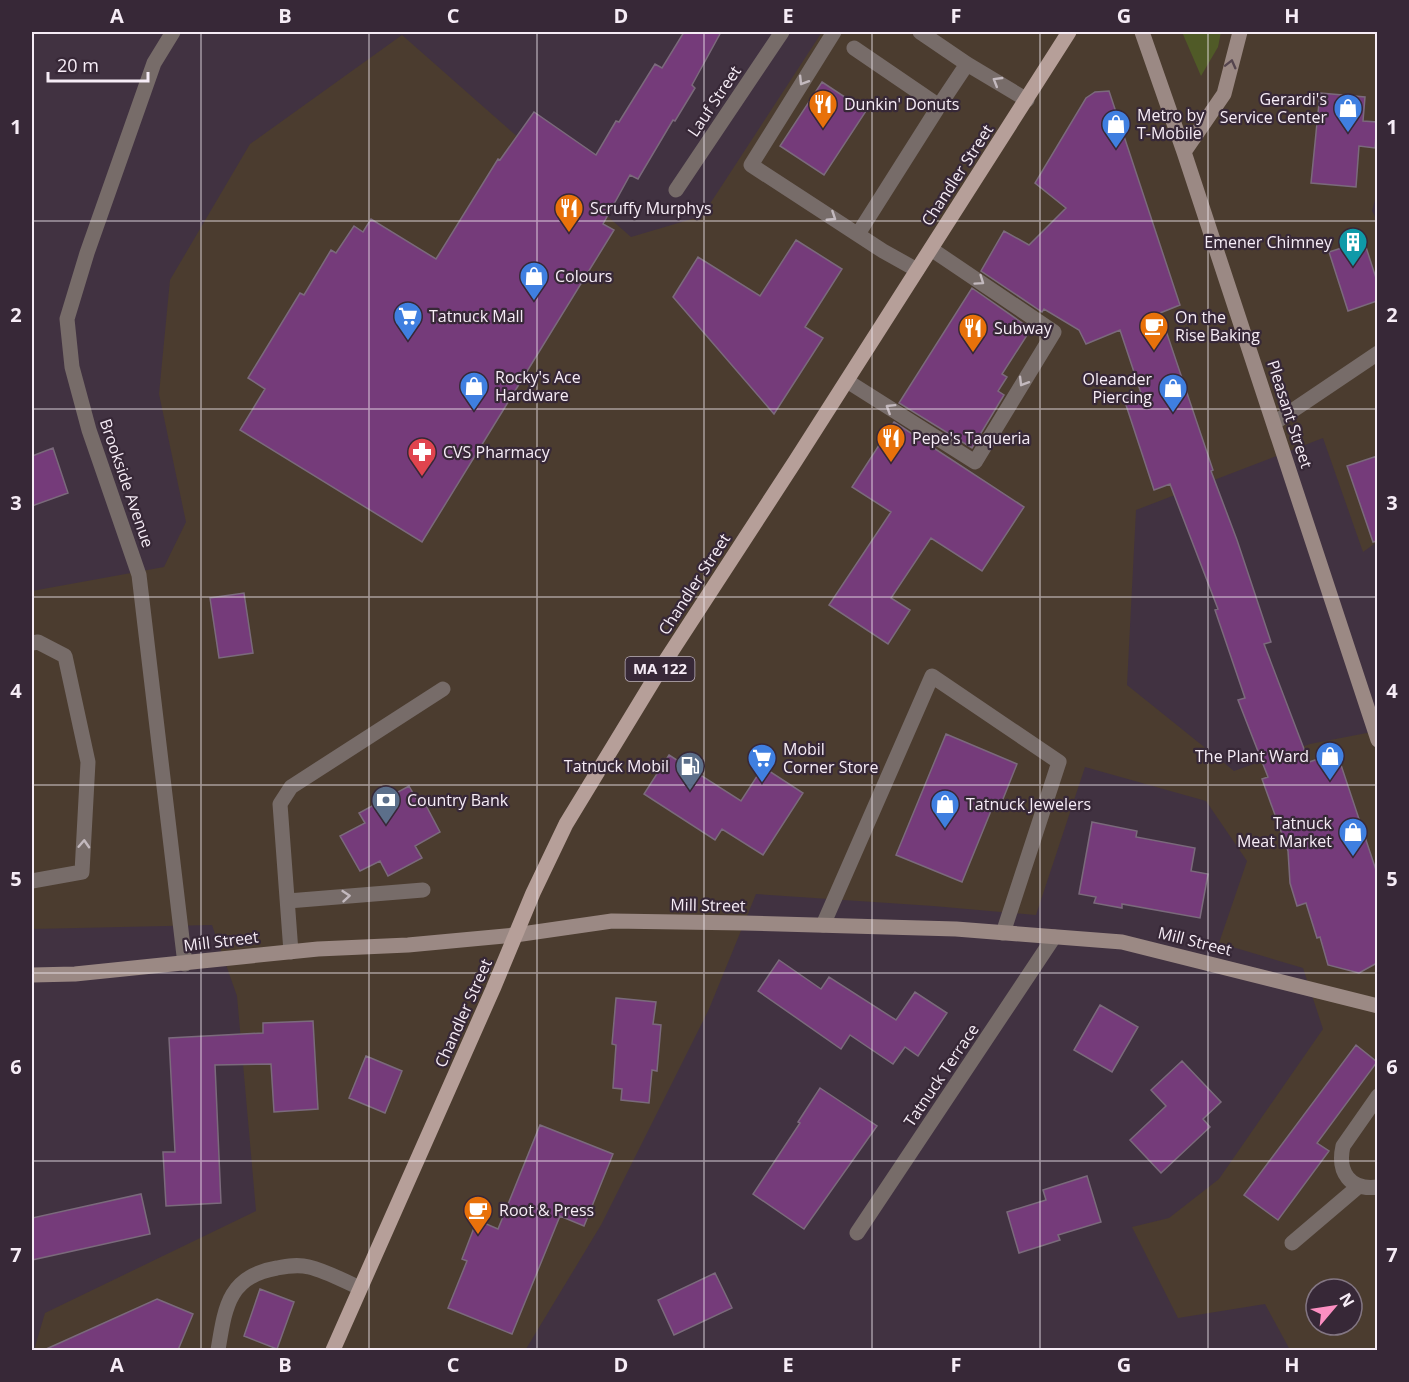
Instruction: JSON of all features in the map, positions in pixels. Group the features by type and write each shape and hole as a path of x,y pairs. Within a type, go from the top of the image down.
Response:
{"main road":[{"name":"Chandler Street","path":"333,1350 552,852 592,780 664,663 1069,32"},
{"name":"Pleasant Street","path":"1142,32 1374,716 1377,740"},
{"path":"1184,152 1224,94 1240,32"},
{"name":"Mill Street","path":"32,975 75,974 291,952 515,935 612,921 823,925 956,929 1122,942 1377,1006"}],"street":[{"name":"Brookside Avenue","path":"173,32 154,63 87,253 68,319 72,367 77,388 89,430 139,575 185,964"},
{"name":"Lauf Street","path":"676,190 782,32"},
{"path":"834,32 751,165 917,270"},
{"path":"920,32 1027,100"},
{"path":"854,48 939,106"},
{"path":"858,234 967,64"},
{"path":"847,381 975,462 1054,332 931,249"},
{"path":"1274,423 1377,353"},
{"path":"32,644 38,642 65,656 88,762 82,872 32,881"},
{"path":"823,925 932,676 1059,762 1003,933"},
{"path":"291,952 280,804 291,787 443,689"},
{"path":"288,901 423,890"},
{"name":"Tatnuck Terrace","path":"857,1233 1054,937"},
{"path":"1377,1096 1343,1146 1341,1156 1342,1166 1348,1178 1359,1186 1377,1187"},
{"path":"1292,1243 1359,1186"},
{"path":"218,1350 227,1307 236,1289 248,1277 290,1265 308,1266 360,1288"}],"shaded area":[{"path":"822,32 1377,32 1378,188 1372,211 1378,222 1377,542 1363,552 1323,438 1136,510 1127,685 1234,771 1310,744 1377,731 1377,1350 1290,1350 1265,1304 1178,1318 1132,1227 1169,1218 1219,1179 1323,1029 1303,968 1219,943 1247,861 1206,801 1085,767 1036,915 756,894 709,1009 601,1225 526,1349 34,1350 45,1313 256,1211 237,996 212,925 32,929 32,591 164,567 186,522 159,394 170,280 250,144 402,35 631,237 702,216"}],"green space":[{"path":"1182,32 1221,32 1218,47 1201,76"}],"building":[{"name":"Tatnuck Mall","path":"684,32 721,32 692,85 695,88 675,121 673,120 638,179 630,175 603,224 614,230 422,542 240,430 265,389 248,378 300,293 304,295 331,250 336,253 354,226 363,232 371,219 436,259 498,159 500,160 534,112 596,155 655,64 662,68"},
{"name":"Dunkin' Donuts","path":"822,82 866,111 824,175 780,146"},
{"path":"1109,91 1180,305 1160,313 1213,470 1211,471 1271,642 1264,644 1309,762 1337,753 1377,873 1377,963 1359,973 1328,965 1320,937 1317,938 1306,903 1297,906 1290,883 1288,851 1262,779 1268,777 1238,700 1245,698 1215,610 1218,609 1170,484 1154,490 1124,399 1141,393 1120,330 1086,344 1079,330 1044,309 1042,312 981,271 1004,231 1029,245 1066,208 1035,183 1086,98 1095,92"},
{"name":"Gerardi's Service Center","path":"1320,93 1365,97 1363,121 1377,122 1375,148 1359,146 1356,187 1311,183"},
{"path":"796,240 842,269 805,327 823,338 774,414 673,297 698,257 760,296"},
{"name":"Emener Chimney","path":"1364,241 1377,281 1377,301 1348,311 1329,252"},
{"name":"Subway","path":"972,288 1031,329 1002,374 1007,377 998,391 1004,395 972,448 899,403"},
{"path":"894,422 1024,507 982,571 931,538 891,598 910,610 888,644 829,605 891,512 852,487"},
{"path":"53,448 68,493 32,506 32,456"},
{"path":"1377,456 1377,541 1373,542 1347,466"},
{"path":"244,593 253,653 219,658 210,598"},
{"name":"Tatnuck Jewelers","path":"946,734 1017,764 1001,804 995,801 962,882 896,855"},
{"path":"669,755 741,801 763,767 803,793 763,855 722,829 715,840 644,794"},
{"path":"409,786 417,800 422,798 440,832 415,846 422,858 388,876 380,861 360,871 340,836 365,823 359,813"},
{"path":"1092,822 1137,831 1136,837 1195,848 1191,871 1208,874 1200,918 1122,904 1122,908 1094,903 1096,897 1079,894"},
{"path":"779,960 821,989 829,977 896,1020 915,992 947,1013 918,1056 905,1047 893,1064 850,1035 841,1049 758,991"},
{"path":"616,998 656,1002 653,1024 661,1025 657,1071 652,1070 649,1103 621,1100 622,1089 613,1088 616,1045 612,1044"},
{"path":"1100,1005 1138,1027 1112,1072 1074,1050"},
{"path":"313,1021 318,1109 274,1112 271,1064 215,1065 221,1203 166,1206 163,1152 175,1152 169,1038 263,1033 263,1023"},
{"path":"1356,1045 1377,1062 1317,1143 1329,1151 1278,1220 1244,1195"},
{"path":"366,1056 402,1071 385,1113 349,1098"},
{"path":"1182,1061 1221,1102 1203,1119 1210,1127 1161,1173 1130,1140 1166,1106 1151,1090"},
{"path":"820,1088 877,1126 804,1229 753,1194"},
{"path":"540,1125 613,1154 584,1226 560,1216 512,1334 448,1308 467,1261 462,1259 477,1220 498,1229"},
{"path":"1087,1176 1101,1222 1058,1235 1060,1240 1019,1253 1007,1212 1046,1200 1043,1190"},
{"path":"141,1194 150,1234 32,1260 32,1218"},
{"path":"715,1273 732,1308 674,1335 658,1300"},
{"path":"260,1289 294,1302 277,1349 244,1336"},
{"path":"157,1299 193,1314 178,1350 44,1350"}],"place":[{"name":"Dunkin' Donuts","path":"823,130"},
{"name":"Gerardi's Service Center","path":"1348,134"},
{"name":"Metro by T-Mobile","path":"1116,150"},
{"name":"Scruffy Murphys","path":"569,234"},
{"name":"Emener Chimney","path":"1353,268"},
{"name":"Colours","path":"534,302"},
{"name":"Tatnuck Mall","path":"408,342"},
{"name":"On the Rise Baking","path":"1154,352"},
{"name":"Subway","path":"973,354"},
{"name":"Rocky's Ace Hardware","path":"474,412"},
{"name":"Oleander Piercing","path":"1173,414"},
{"name":"Pepe's Taqueria","path":"891,464"},
{"name":"CVS Pharmacy","path":"422,478"},
{"name":"The Plant Ward","path":"1330,782"},
{"name":"Mobil Corner Store","path":"762,784"},
{"name":"Tatnuck Mobil","path":"690,792"},
{"name":"Country Bank","path":"386,826"},
{"name":"Tatnuck Jewelers","path":"945,830"},
{"name":"Tatnuck Meat Market","path":"1353,858"},
{"name":"Root & Press","path":"478,1236"}]}
